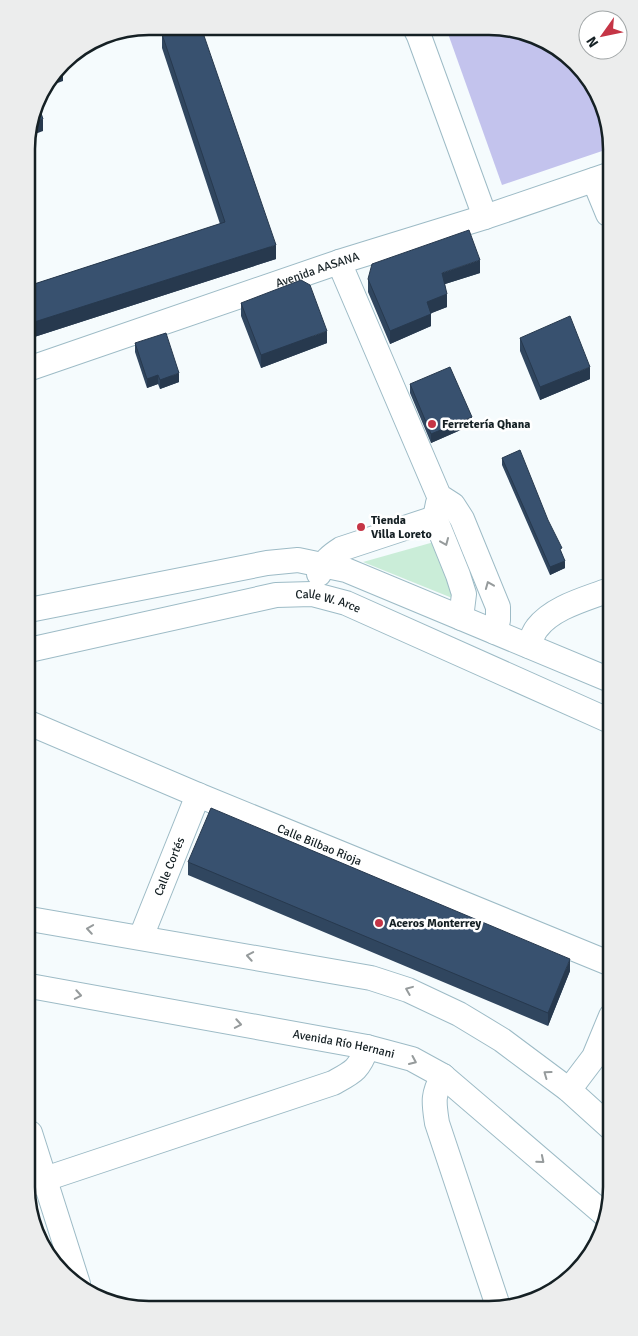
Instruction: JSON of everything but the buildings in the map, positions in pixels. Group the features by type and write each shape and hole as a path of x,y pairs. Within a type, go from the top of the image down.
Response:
{"street":[{"path":"419,35 485,217"},
{"name":"Avenida AASANA","path":"35,367 339,262 485,217 601,178"},
{"path":"339,262 437,507 464,594 461,618"},
{"path":"312,594 323,564 328,557 341,549 437,507 453,505 466,528 498,607 498,620 495,632"},
{"path":"35,609 267,563 298,560 346,570 603,677"},
{"path":"529,646 537,629 546,620 561,610 603,592"},
{"name":"Calle W. Arce","path":"35,649 276,596 312,594 346,603 603,718"},
{"name":"Calle Bilbao Rioja","path":"35,726 198,795 603,961"},
{"name":"Calle Cortés","path":"141,937 198,795"},
{"path":"35,920 371,978 408,990 459,1014 502,1040 569,1090 603,1121"},
{"name":"Avenida Río Hernani","path":"35,987 367,1047 412,1059 442,1076 601,1211"},
{"path":"569,1090 594,1058 603,1036"},
{"path":"38,1181 333,1083 352,1072 361,1063 367,1047"},
{"path":"442,1076 436,1089 434,1100 437,1122 496,1301"},
{"path":"35,1163 38,1181 74,1273"}],"green space":[{"path":"434,542 457,600 363,562"}],"water":[{"path":"448,35 512,37 546,50 559,58 580,79 588,92 599,119 603,151 502,185"}],"place":[{"name":"Ferretería Qhana","path":"432,424"},
{"name":"Tienda Villa Loreto","path":"361,527"},
{"name":"Aceros Monterrey","path":"379,923"}]}
